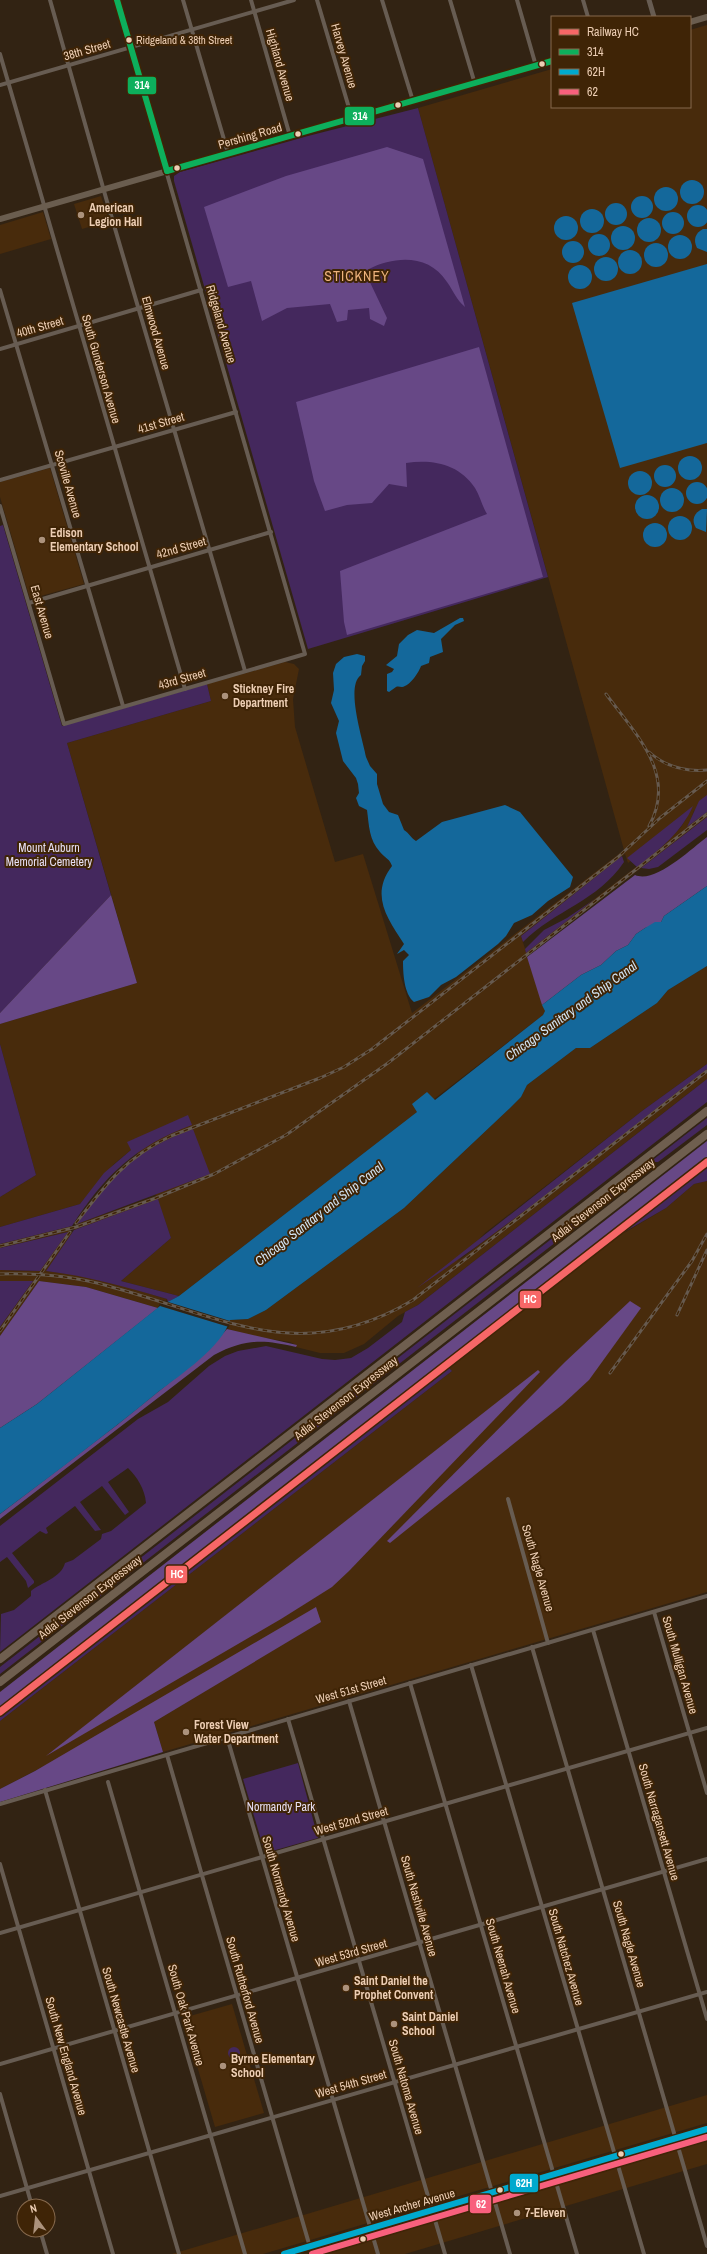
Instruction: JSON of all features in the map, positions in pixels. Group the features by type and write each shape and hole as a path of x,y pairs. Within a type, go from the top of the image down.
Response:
{"highway":[{"name":"Adlai Stevenson Expressway","path":"0,1659 707,1111"},
{"name":"Adlai Stevenson Expressway","path":"0,1682 707,1134"}],"main road":[{"path":"691,22 707,17"},
{"name":"Pershing Road","path":"0,220 228,153 551,62"},
{"name":"West Archer Avenue","path":"284,2254 707,2129"}],"street":[{"name":"Elmwood Avenue","path":"50,0 174,429 246,671"},
{"name":"Ridgeland Avenue","path":"117,0 305,654"},
{"path":"183,0 228,153"},
{"name":"Highland Avenue","path":"251,0 290,136"},
{"name":"38th Street","path":"0,85 294,0"},
{"name":"Harvey Avenue","path":"317,0 352,118"},
{"path":"382,0 413,101"},
{"path":"450,0 475,84"},
{"path":"517,0 536,66"},
{"path":"583,0 588,16"},
{"path":"649,0 654,16"},
{"name":"South Gunderson Avenue","path":"0,54 184,689"},
{"name":"Scoville Avenue","path":"0,290 123,706"},
{"name":"40th Street","path":"0,349 201,290"},
{"name":"41st Street","path":"0,480 236,412"},
{"name":"East Avenue","path":"0,506 64,724"},
{"name":"42nd Street","path":"29,603 271,532"},
{"name":"43rd Street","path":"64,724 305,654"},
{"name":"South Nagle Avenue","path":"508,1499 548,1643"},
{"name":"West 51st Street","path":"0,1804 707,1596"},
{"name":"South Mulligan Avenue","path":"654,1612 707,1793"},
{"name":"South Narragansett Avenue","path":"593,1630 707,2019"},
{"name":"South Nagle Avenue","path":"532,1648 707,2246"},
{"name":"South Natchez Avenue","path":"471,1665 541,1908 644,2254"},
{"name":"South Neenah Avenue","path":"410,1683 577,2254"},
{"name":"South Nashville Avenue","path":"349,1701 510,2254"},
{"name":"South Natoma Avenue","path":"288,1719 444,2254"},
{"name":"West 52nd Street","path":"0,1933 707,1728"},
{"name":"South Normandy Avenue","path":"227,1737 378,2254"},
{"name":"South Rutherford Avenue","path":"167,1755 312,2254"},
{"name":"South Oak Park Avenue","path":"108,1782 245,2254"},
{"name":"South Newcastle Avenue","path":"45,1790 178,2252"},
{"name":"West 53rd Street","path":"0,2064 707,1859"},
{"name":"South New England Avenue","path":"0,1864 113,2254"},
{"name":"West 54th Street","path":"0,2196 707,1992"},
{"path":"0,2094 30,2198"},
{"path":"42,2238 47,2254"}],"shaded area":[{"path":"707,25 707,801 694,811 688,826 707,812 707,817 527,956 545,1011 543,1015 179,1296 121,1281 171,1238 158,1200 74,1230 77,1224 156,1196 137,1152 131,1150 114,1164 80,1204 0,1227 0,1197 36,1175 0,1044 0,1024 137,983 67,743 211,701 207,684 285,662 294,664 299,669 293,699 295,727 335,862 363,854 412,1013 624,850 418,108 551,69 551,108 691,108 691,30","holes":["687,817 681,827 663,846 526,952 521,936 625,854 628,863"]},
{"path":"387,147 423,159 465,307 440,273 431,266 411,260 400,260 369,269 367,276 387,318 384,326 370,319 369,308 348,310 347,320 337,322 330,304 287,308 262,321 251,281 228,287 204,207 286,176"},
{"path":"101,196 109,221 82,229 74,204"},
{"path":"43,212 51,239 0,254 0,225"},
{"path":"479,347 543,577 347,635 344,622 340,571 487,514 475,488 461,473 445,465 426,462 406,463 407,487 389,484 372,503 347,505 325,511 314,481 296,402"},
{"name":"Edison Elementary School","path":"50,468 84,584 30,599 0,497 0,482"},
{"path":"707,837 707,886 664,916 661,922 645,928 636,934 628,945 616,951 601,965 581,975 542,1005 527,957 635,875 652,875 662,870 682,857"},
{"path":"111,895 137,983 0,1024 0,1013"},
{"path":"707,966 707,1064 642,1111 485,1233 457,1262 707,1069 707,1079 418,1305 398,1316 364,1344 344,1353 320,1353 296,1347 296,1345 290,1342 253,1336 228,1329 230,1320 248,1319 266,1310 404,1208 521,1097 527,1085 576,1048 590,1048 657,1003 668,990"},
{"path":"707,1141 707,1160 0,1709 0,1692"},
{"path":"707,1160 707,1168 624,1233 666,1208 694,1184 707,1181 707,1592 163,1752 154,1722 320,1622 0,1789 0,1721 452,1371 449,1368 0,1717 0,1709"},
{"path":"72,1226 69,1231 72,1233 46,1271 78,1275 111,1282 167,1299 166,1301 161,1300 158,1308 86,1287 39,1281 0,1336 0,1327 33,1281 0,1281 0,1270 40,1271 67,1232 0,1248 0,1244"},
{"path":"39,1281 86,1287 158,1308 37,1404 0,1428 0,1336"},
{"path":"630,1301 641,1308 589,1380 562,1405 390,1543 387,1541 565,1362"},
{"path":"227,1329 297,1345 296,1347 263,1342 245,1343 214,1355 0,1519 0,1514 117,1425 174,1379 205,1353"},
{"path":"538,1370 540,1372 332,1587 281,1619 46,1756"},
{"path":"316,1607 321,1622 154,1722 163,1752 0,1802 0,1789 35,1771"},
{"name":"Byrne Elementary School","path":"232,2004 264,2113 215,2127 183,2018"},
{"path":"707,2095 707,2123 263,2254 172,2254"},
{"path":"707,2134 707,2164 405,2254 303,2254"}],"green space":[{"path":"418,108 548,577 308,649 174,181 174,176 180,172 308,136"},
{"name":"Mount Auburn Memorial Cemetery","path":"3,525 62,726 207,684 211,701 67,743 111,895 0,1013 0,526"},
{"path":"707,795 707,812 687,827 699,801"},
{"path":"693,806 688,816 676,832 662,847 646,860 637,867 627,858"},
{"path":"707,817 707,830 658,867 649,869 641,868"},
{"path":"622,856 624,862 614,875 602,886 549,921 523,942 521,936"},
{"path":"595,899 526,953 525,949 544,930 567,918"},
{"path":"0,1044 36,1175 0,1197"},
{"path":"707,1064 707,1069 564,1181 491,1236 417,1288 642,1111"},
{"path":"707,1079 707,1102 0,1652 1,1614 14,1610 31,1596 31,1591 60,1572 65,1563 73,1560 101,1539 102,1534 111,1531 146,1503 140,1484 128,1468 108,1482 129,1512 125,1515 102,1486 80,1502 101,1530 95,1531 75,1506 46,1528 48,1533 46,1534 40,1531 12,1553 34,1581 34,1583 28,1588 26,1581 7,1557 0,1562 0,1526 138,1419 168,1402 209,1366 225,1356 238,1351 266,1346 322,1359 335,1360 351,1358 368,1348 402,1322 405,1312 418,1305"},
{"path":"188,1115 192,1125 172,1133 137,1153 96,1192 72,1226 0,1244 0,1227 80,1204 104,1173 131,1150 127,1142"},
{"path":"707,1118 707,1125 658,1162 654,1162 654,1159"},
{"path":"193,1129 210,1174 77,1224 101,1191 126,1166 140,1155 156,1146"},
{"path":"648,1164 651,1165 650,1169 0,1674 0,1667"},
{"path":"707,1168 707,1181 694,1184 666,1208 621,1234"},
{"path":"158,1199 171,1238 121,1281 179,1296 168,1302 167,1299 107,1282 46,1271 74,1230"},
{"path":"68,1232 40,1271 0,1270 0,1248"},
{"path":"0,1281 33,1281 0,1327"},
{"path":"449,1368 452,1371 0,1721 0,1717"},
{"name":"Normandy Park","path":"298,1763 318,1838 265,1853 243,1779"},
{"path":"236,2047 239,2048 239,2058 232,2059 229,2058 228,2051 229,2048"}],"water":[{"path":"692,180 700,184 704,192 700,200 692,204 684,200 680,192 684,184"},
{"path":"666,187 674,191 678,199 674,207 666,211 658,207 654,199 658,191"},
{"path":"638,196 646,196 653,203 653,211 646,218 638,218 631,211 631,203"},
{"path":"612,203 620,203 627,210 627,218 620,225 612,225 605,218 605,210"},
{"path":"698,205 706,208 708,212 708,220 706,224 698,227 690,224 687,216 690,208"},
{"path":"592,209 600,213 604,221 600,229 592,233 584,229 580,221 584,213"},
{"path":"669,212 677,212 684,219 684,227 677,234 669,234 662,227 662,219"},
{"path":"566,216 574,220 578,228 574,236 566,240 558,236 554,228 558,220"},
{"path":"649,218 657,222 661,230 657,238 649,242 641,238 637,230 641,222"},
{"path":"623,226 631,230 635,238 631,246 623,250 615,246 611,238 615,230"},
{"path":"703,229 707,229 707,252 697,248 695,242 697,235"},
{"path":"595,234 603,234 610,241 610,249 603,256 595,256 588,249 588,241"},
{"path":"680,235 688,239 692,247 688,255 680,259 672,255 668,247 672,239"},
{"path":"569,241 577,241 584,248 584,256 577,263 569,263 562,256 562,248"},
{"path":"656,243 664,247 668,255 664,263 656,267 648,263 644,255 648,247"},
{"path":"630,250 638,254 642,262 638,270 630,274 622,270 618,262 622,254"},
{"path":"606,257 614,261 618,269 614,277 606,281 598,277 594,269 598,261"},
{"path":"707,264 707,443 620,468 572,303"},
{"path":"580,265 588,269 592,277 588,285 580,289 572,285 568,277 572,269"},
{"path":"690,456 698,460 702,468 698,476 690,480 682,476 678,468 682,460"},
{"path":"661,465 669,465 676,472 676,480 669,487 661,487 654,480 654,472"},
{"path":"640,471 648,475 652,483 648,491 640,495 632,491 628,483 632,475"},
{"path":"693,482 701,482 708,489 708,497 701,504 693,504 686,497 686,489"},
{"path":"672,488 680,492 684,500 680,508 672,512 664,508 660,500 664,492"},
{"path":"647,495 655,499 659,507 655,515 647,519 639,515 635,507 639,499"},
{"path":"702,509 707,509 706,532 696,528 694,525 695,515"},
{"path":"680,516 688,520 692,528 688,536 680,540 672,536 668,528 672,520"},
{"path":"655,523 663,527 667,535 663,543 655,547 647,543 643,535 647,527"},
{"path":"460,618 463,618 464,621 455,625 441,639 443,652 430,657 429,663 421,666 416,675 408,684 402,687 396,687 389,692 387,691 387,674 392,672 394,669 386,665 397,656 399,644 408,635 417,630 434,633"},
{"path":"357,654 365,656 361,675 356,681 355,701 356,714 366,757 370,766 377,774 377,784 383,804 389,812 398,815 404,830 416,841 442,822 505,805 520,812 573,877 570,887 548,901 532,915 514,923 506,936 498,944 456,977 441,985 429,997 414,1002 406,989 404,977 403,961 409,955 404,950 397,954 404,944 387,916 383,906 382,887 392,866 376,847 370,832 367,810 359,806 356,798 359,793 358,784 356,778 343,761 336,733 339,721 331,703 334,690 333,673 336,664 344,657"},
{"name":"Chicago Sanitary and Ship Canal","path":"707,886 707,966 668,990 657,1003 590,1048 576,1048 527,1085 521,1097 510,1108 404,1208 266,1310 248,1319 230,1320 226,1330 210,1350 199,1360 100,1439 0,1514 0,1428 37,1404 160,1306 179,1296 417,1112 412,1104 427,1092 435,1100 543,1015 545,1011 542,1005 581,975 601,965 616,951 628,945 636,934 655,922 661,922 664,916"}],"pier":[{"path":"165,1301 230,1321 229,1327 160,1306"}],"railway":[{"path":"606,694 640,740 656,772 659,789 657,807 649,826"},
{"path":"649,752 669,765 683,769 707,770"},
{"path":"76,1223 107,1184 129,1163 155,1144 171,1136 320,1078 344,1067 372,1049 617,858 660,818 707,781"},
{"path":"0,1246 76,1227 156,1198 214,1174 286,1135 388,1063 707,814"},
{"path":"0,1274 28,1274 82,1280 149,1298 224,1322 260,1330 297,1333 334,1331 372,1320 413,1300 707,1071"},
{"path":"0,1331 70,1232"},
{"path":"610,1373 692,1261 707,1234"},
{"path":"677,1315 707,1250"}],"rail line":[{"name":"HC","path":"0,1712 707,1162"}],"transit line":[{"name":"314","path":"117,0 167,171"},
{"name":"314","path":"167,171 551,61"},
{"name":"62H","path":"284,2254 707,2129"},
{"name":"62","path":"312,2254 707,2137"}],"place":[{"name":"Ridgeland & 38th Street","path":"129,40"},
{"name":"American Legion Hall","path":"81,215"},
{"name":"Edison Elementary School","path":"42,540"},
{"name":"Stickney Fire Department","path":"225,696"},
{"name":"Forest View Water Department","path":"186,1732"},
{"name":"Saint Daniel the Prophet Convent","path":"346,1988"},
{"name":"Saint Daniel School","path":"394,2024"},
{"name":"Byrne Elementary School","path":"223,2066"},
{"name":"7-Eleven","path":"517,2213"}],"district":[{"name":"STICKNEY","path":"357,276"}]}
